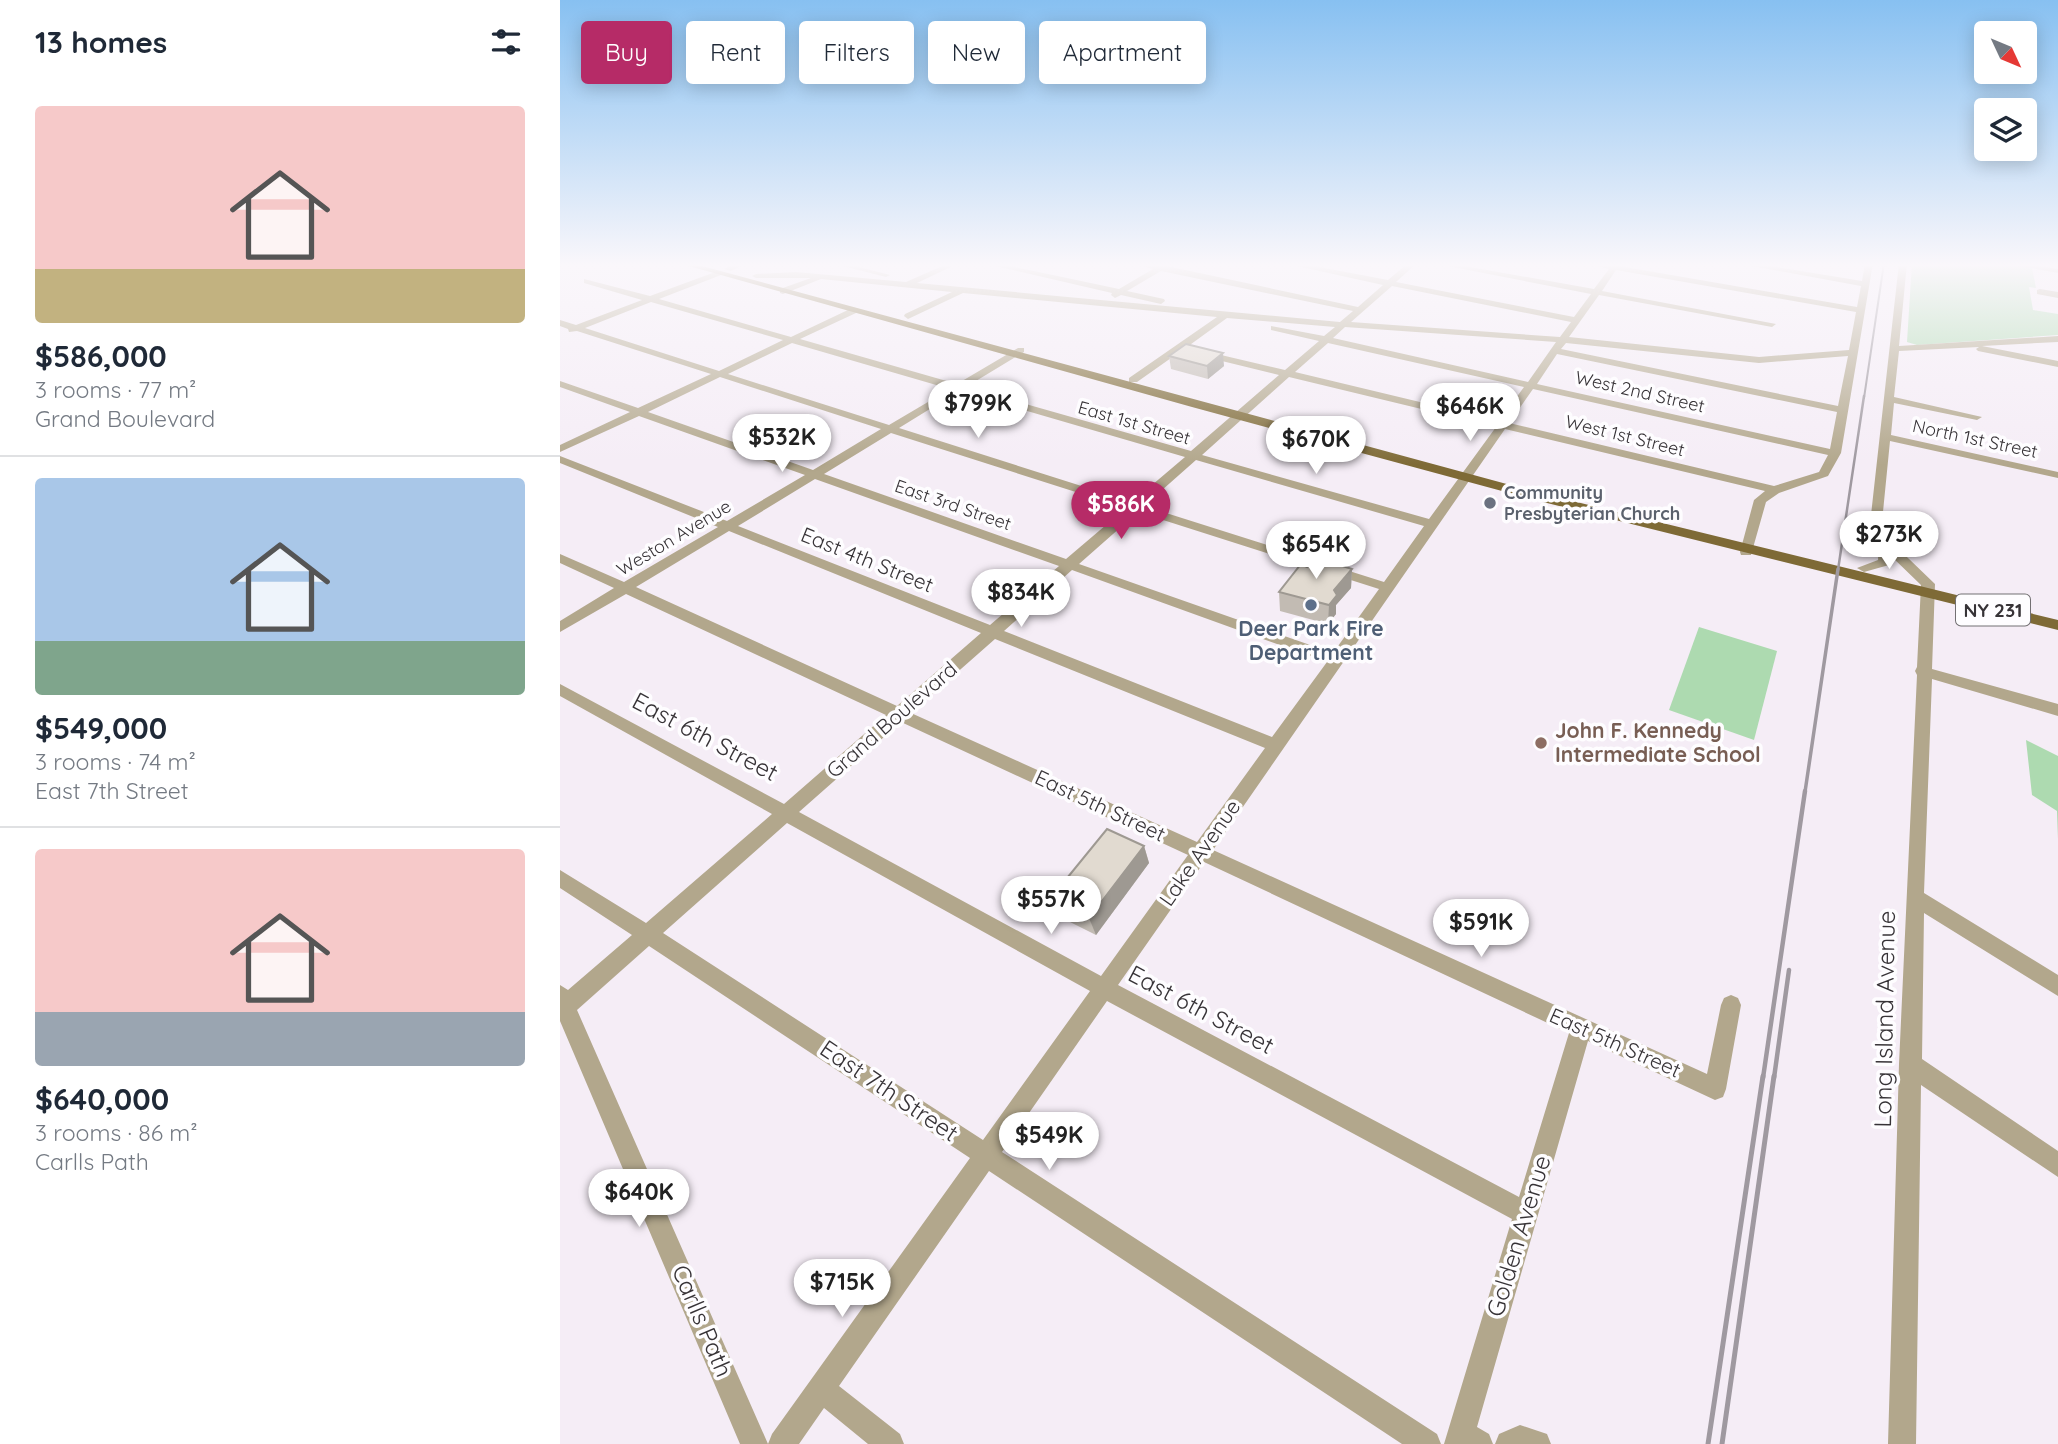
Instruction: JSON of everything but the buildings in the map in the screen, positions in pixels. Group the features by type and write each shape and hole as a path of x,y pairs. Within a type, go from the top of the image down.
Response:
{"main road":[{"name":"NY 231","path":"929,330 1467,474 1928,589 2058,625"},
{"name":"NY 231","path":"950,330 1017,353 1133,380 1242,413"},
{"name":"NY 231","path":"1747,546 1864,568 1928,589 2058,613"}],"street":[{"path":"582,330 1386,587"},
{"name":"East 1st Street","path":"753,330 1431,524"},
{"path":"560,449 812,330"},
{"path":"1133,380 1205,330"},
{"name":"West 2nd Street","path":"1286,330 1835,453"},
{"name":"Grand Boulevard","path":"562,1004 648,934 1338,330"},
{"path":"1421,330 1759,360 1852,353"},
{"path":"1456,330 1472,334"},
{"name":"Lake Avenue","path":"782,1444 1569,330"},
{"path":"1747,546 1760,500 1775,490 1824,474 1835,453 1856,330"},
{"path":"1864,568 1879,566 1885,559 1875,533 1895,330"},
{"path":"1893,349 2058,339"},
{"path":"1965,345 2058,364"},
{"name":"West 1st Street","path":"1180,348 1775,490"},
{"path":"1555,351 1842,411"},
{"name":"Weston Avenue","path":"560,626 1017,353"},
{"name":"East 3rd Street","path":"560,384 1335,659"},
{"path":"1889,399 1977,417"},
{"name":"North 1st Street","path":"1885,438 2058,475"},
{"name":"East 4th Street","path":"560,459 1275,745"},
{"path":"1875,533 1928,589"},
{"name":"East 5th Street","path":"560,558 1715,1088 1731,1005"},
{"name":"Long Island Avenue","path":"1902,1444 1914,897 1928,589"},
{"path":"1923,671 2058,710"},
{"name":"East 6th Street","path":"560,689 1105,989 1525,1213"},
{"name":"East 7th Street","path":"560,878 875,1080 985,1158 1427,1444"},
{"path":"1914,897 2058,986"},
{"name":"Carlls Path","path":"562,1004 754,1444"},
{"name":"Golden Avenue","path":"1466,1440 1525,1213 1581,1028"},
{"path":"1910,1064 2058,1165"},
{"path":"821,1389 890,1444"},
{"path":"1509,1444 1520,1439 1537,1444"}],"green space":[{"path":"1908,330 2058,330 2058,335 1917,345 1907,342"},
{"path":"1699,627 1777,651 1754,740 1669,710"},
{"path":"2026,740 2058,756 2058,839 2057,811 2032,795"}],"railway":[{"path":"1864,398 1874,330"},
{"path":"1838,570 1864,396"},
{"path":"1805,792 1838,569"},
{"path":"1763,1078 1805,791"},
{"path":"1774,1078 1789,970"},
{"path":"1708,1444 1763,1076"},
{"path":"1722,1444 1774,1076"}],"place":[{"name":"Community Presbyterian Church","path":"1490,503"},
{"name":"Deer Park Fire Department","path":"1311,605"},
{"name":"John F. Kennedy Intermediate School","path":"1541,743"}]}
